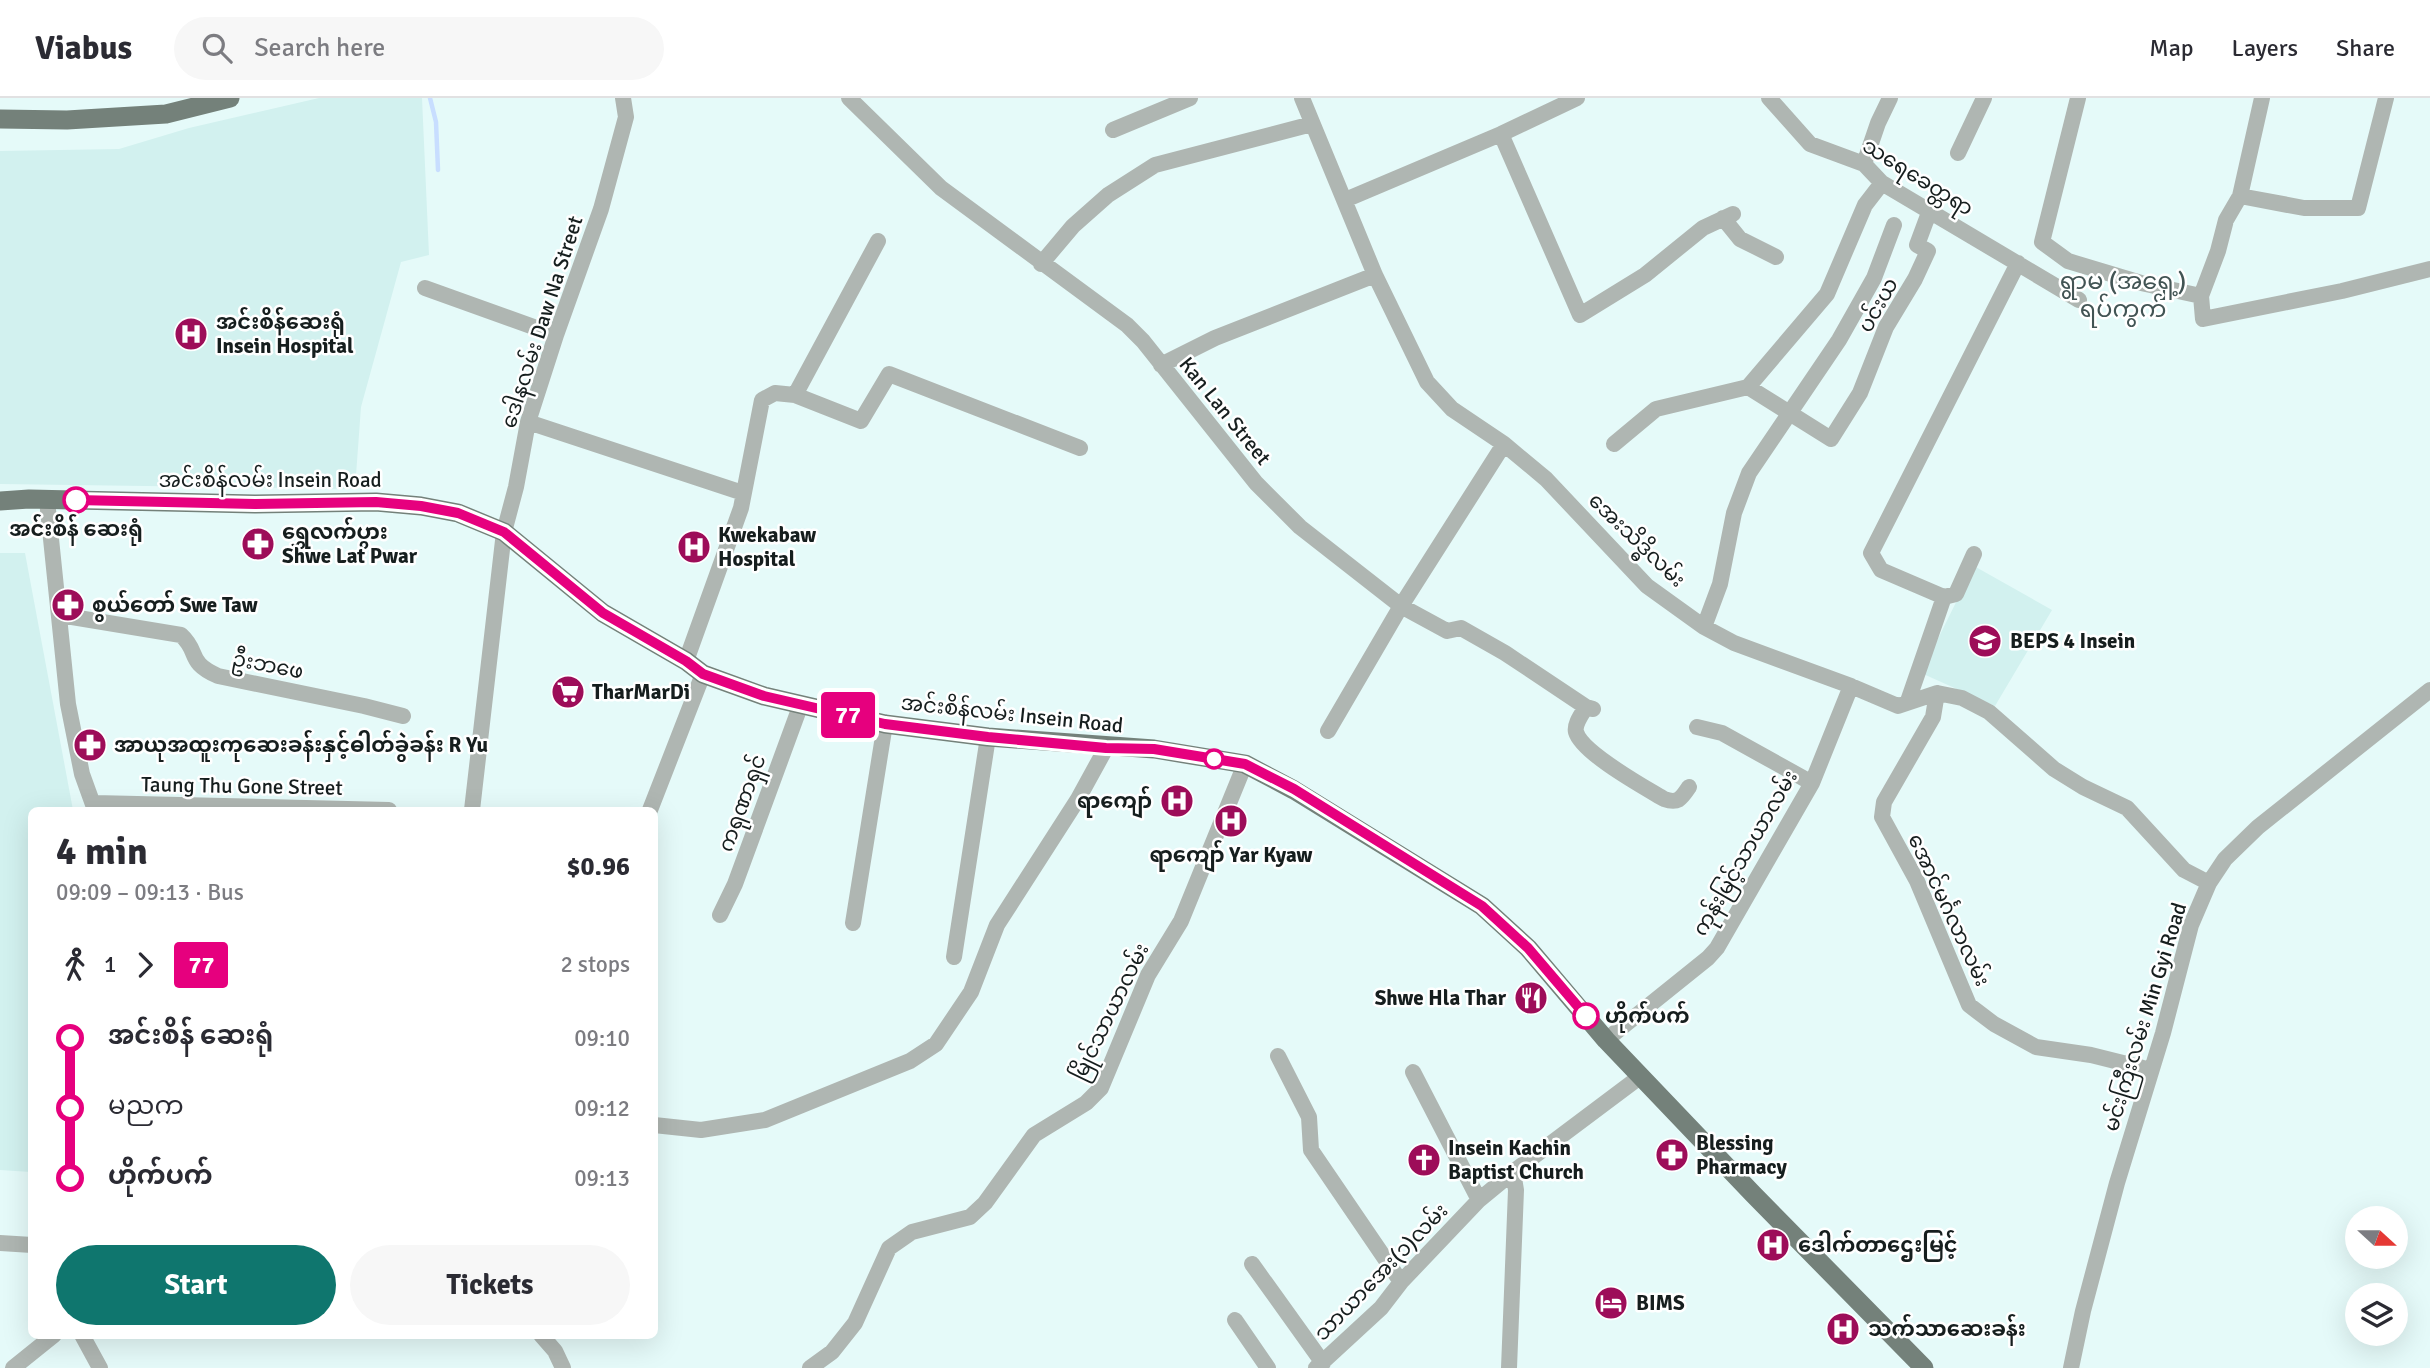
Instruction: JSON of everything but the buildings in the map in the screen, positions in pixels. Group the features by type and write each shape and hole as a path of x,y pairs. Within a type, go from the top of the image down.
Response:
{"main road":[{"path":"0,119 67,120 166,114 230,98"},
{"name":"အင်းစိန်လမ်း Insein Road","path":"0,500 255,504 376,502 458,513 504,532 603,613 686,661 703,674 764,696 885,724 1106,748 1154,749 1245,764 1294,789 1482,906 1528,948 1606,1040 1924,1368"}],"street":[{"name":"ဒေါနလမ်း Daw Na Street","path":"472,807 504,532 516,488 528,422 601,209 626,117 623,98"},
{"name":"Kan Lan Street","path":"849,98 941,188 1127,325 1265,491 1300,527 1401,606 1447,631 1461,628 1505,653 1589,708 1576,726 1576,735 1595,755 1664,799 1673,802 1680,800 1689,787"},
{"path":"1113,131 1190,98"},
{"name":"အေးသိဒ္ဓိလမ်း","path":"1302,98 1374,275 1427,382 1452,409 1504,444 1546,479 1647,586 1704,627 1734,643 1898,706 1937,693"},
{"path":"1345,200 1501,134 1577,98"},
{"name":"သရေခေတ္တရာ","path":"1769,98 1810,144 1864,164 1882,183 2079,300"},
{"path":"1864,164 1878,123 1891,98"},
{"path":"1958,153 1984,98"},
{"path":"2078,98 2042,242 2068,261 2141,283 2201,296"},
{"path":"2262,98 2240,196 2226,220 2201,296 2203,319 2343,291 2430,269"},
{"path":"2240,196 2304,208 2358,208 2386,98"},
{"path":"1041,264 1073,226 1108,195 1155,165 1312,124"},
{"path":"1501,134 1580,315 1645,275 1703,228 1728,216 1740,239 1776,257"},
{"path":"1614,444 1656,409 1748,387 1827,294 1865,205 1882,183"},
{"name":"ပင်းယ","path":"1791,413 1831,439 1860,393 1886,327 1915,279 1928,251 1917,244 1930,210"},
{"path":"1704,627 1720,584 1734,513 1749,473 1839,340 1874,278 1894,225"},
{"path":"795,394 878,241"},
{"path":"1975,554 1956,594 1944,597 1881,570 1871,553 2018,263"},
{"path":"1161,365 1215,338 1374,275"},
{"path":"425,288 556,334"},
{"path":"686,661 741,508 762,400 775,393 795,394 861,421 889,374 1080,448"},
{"path":"1748,387 1791,413"},
{"path":"528,422 743,493"},
{"path":"1328,731 1401,606 1504,444"},
{"path":"47,500 68,704 82,774 94,807"},
{"path":"1908,701 1944,597"},
{"name":"ဦးဘဖေ","path":"60,615 181,635 188,641 196,663 203,670 218,676 365,705 403,716"},
{"path":"651,807 703,674"},
{"name":"ကုန်းမြင့်သာယာလမ်း","path":"1606,1040 1717,948 1812,783 1851,686"},
{"name":"မင်းကြီးလမ်း Min Gyi Road","path":"2071,1368 2083,1311 2117,1183 2191,925 2209,883 2225,859 2258,827 2430,690"},
{"path":"1937,693 1962,698 1989,712 2054,769 2083,787 2127,808 2184,870 2209,883"},
{"name":"အောင်မင်္ဂလာလမ်း","path":"1937,693 1933,717 1884,802 1882,817 1917,881 1969,1005 1994,1024 2036,1047 2091,1055 2151,1070"},
{"name":"ကရုဏာရှင်","path":"720,915 735,884 801,704"},
{"path":"853,923 885,724"},
{"path":"1697,727 1722,733 1812,783"},
{"path":"954,957 988,737"},
{"path":"658,1125 701,1130 765,1120 910,1061 936,1044 971,992 997,925 1078,799 1106,748"},
{"name":"မြိုင်သာယာလမ်း","path":"810,1368 832,1352 855,1323 889,1248 912,1232 970,1217 985,1203 1034,1135 1086,1103 1101,1088 1148,975 1181,921 1245,764"},
{"path":"1278,1056 1309,1116 1311,1150 1401,1282"},
{"path":"1413,1072 1479,1200"},
{"name":"သာယာအေး(၁)လမ်း","path":"1320,1365 1381,1308 1401,1282 1479,1200 1641,1076"},
{"path":"1509,1368 1516,1190 1513,1172"},
{"path":"0,1243 28,1245"},
{"path":"1252,1264 1320,1365"},
{"path":"1235,1320 1268,1368"},
{"path":"13,1368 49,1339"},
{"path":"89,1339 100,1368"},
{"path":"544,1339 564,1368"}],"shaded area":[{"name":"အင်းစိန်ဆေးရုံ Insein Hospital","path":"319,98 422,98 429,255 401,262 361,407 355,489 0,484 0,151 119,149 189,128"},
{"path":"0,553 25,553 72,807 28,807 28,1172 0,1170"},
{"name":"BEPS 4 Insein","path":"1974,566 2052,610 1995,706 1921,673"}],"waterway":[{"path":"430,98 436,122 438,170"}],"bus line":[{"name":"77","path":"76,500 255,504 376,502 458,513 504,532 603,613 686,661 703,674 764,696 885,724 1106,748 1154,749 1245,764 1294,789 1482,906 1528,948 1586,1016"}],"place":[{"name":"အင်းစိန်ဆေးရုံ Insein Hospital","path":"191,334"},
{"name":"အင်းစိန် ဆေးရုံ","path":"76,500"},
{"name":"ရွှေလက်ပွား Shwe Lat Pwar","path":"258,544"},
{"name":"Kwekabaw Hospital","path":"694,547"},
{"name":"စွယ်တော် Swe Taw","path":"68,605"},
{"name":"BEPS 4 Insein","path":"1985,641"},
{"name":"TharMarDi","path":"568,692"},
{"name":"အာယုအထူးကုဆေးခန်းနှင့်ဓါတ်ခွဲခန်း R Yu","path":"90,745"},
{"name":"ရာကျော်","path":"1177,801"},
{"name":"ရာကျော် Yar Kyaw","path":"1231,821"},
{"name":"Shwe Hla Thar","path":"1531,998"},
{"name":"ဟိုက်ပက်","path":"1586,1016"},
{"name":"Blessing Pharmacy","path":"1672,1155"},
{"name":"Insein Kachin Baptist Church","path":"1424,1160"},
{"name":"ဒေါက်တာဌေးမြင့်","path":"1773,1245"},
{"name":"BIMS","path":"1611,1303"},
{"name":"သက်သာဆေးခန်း","path":"1843,1329"}],"district":[{"name":"ရွာမ (အရှေ့) ရပ်ကွက်","path":"2123,295"}]}
